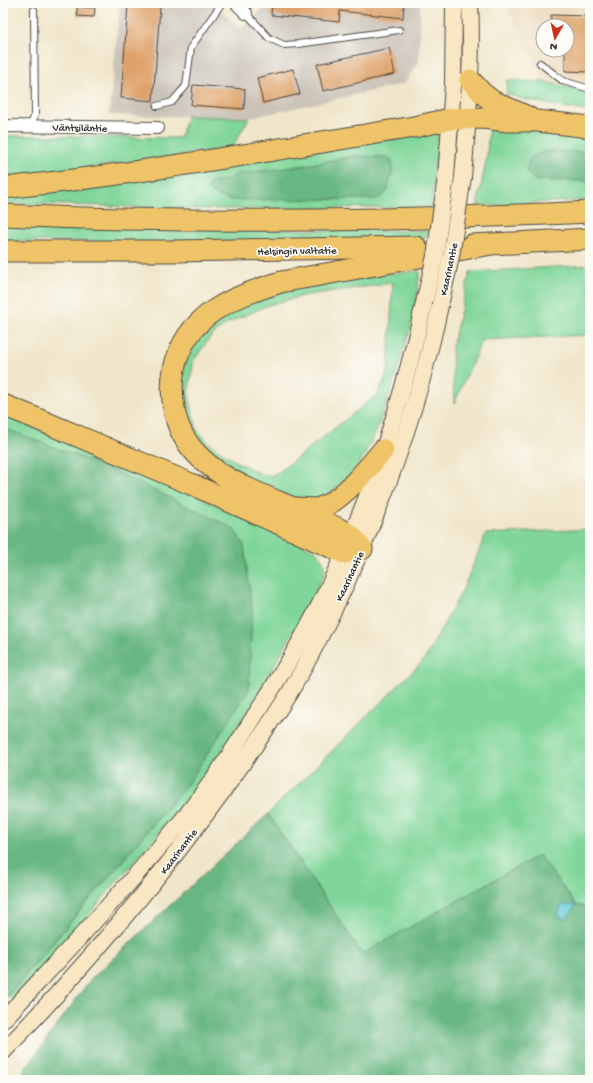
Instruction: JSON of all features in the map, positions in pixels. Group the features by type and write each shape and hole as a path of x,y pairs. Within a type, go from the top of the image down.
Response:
{"highway":[{"path":"470,80 492,101 537,121"},
{"path":"3,188 75,181 165,168 459,119 483,118 508,121 537,121 590,127"},
{"path":"3,215 175,220 331,220 476,217 590,212"},
{"name":"Helsingin valtatie","path":"3,251 214,251 341,249 486,245 590,239"},
{"path":"352,546 295,508 254,491 218,472 192,450 176,420 173,403 171,384 177,356 184,341 204,318 229,301 251,292 281,282 486,245"},
{"path":"3,405 190,484 352,546"},
{"path":"295,508 315,509 340,495 362,475 383,450"}],"main road":[{"name":"Kaarinantie","path":"3,1020 120,894 197,802 230,755 276,683 390,480 416,402 431,347 451,257 463,177 459,119 453,79 454,3"},
{"name":"Kaarinantie","path":"3,1052 68,983 134,908 173,860 244,763 290,691 327,625 401,396 415,345 435,256 446,178 459,119 470,80 472,40 470,3"}],"street":[{"path":"236,3 246,13"},
{"name":"Väntsiläntie","path":"3,126 158,128"}],"lane":[{"path":"157,106 172,102 186,86 191,47 222,3"},
{"path":"30,126 35,115 34,10"},
{"path":"246,13 269,38 284,45 399,30"},
{"path":"540,63 563,81 590,89"}],"shaded area":[{"path":"120,3 215,3 240,30 269,3 420,3 419,62 404,84 249,118 109,115"},
{"path":"508,3 590,3 590,92 545,82 509,10"}],"green space":[{"path":"507,80 545,82 590,92 590,112 526,100 507,94"},
{"path":"187,116 249,118 232,148 3,180 3,136 180,138"},
{"path":"489,124 590,134 590,152 547,151 535,180 590,181 590,200 477,206 487,156"},
{"path":"439,132 431,207 205,209 3,203 3,193","holes":["354,156 392,160 393,169 387,192 210,183"]},
{"path":"547,151 590,152 590,181 535,180 527,173 527,165 532,156"},
{"path":"354,156 387,157 392,160 393,169 387,192 378,199 231,200 216,196 208,189 210,183 227,180 237,174 302,166"},
{"path":"3,224 198,229 427,231 425,239 197,242 3,241"},
{"path":"590,265 590,335 482,340 454,404 452,347 470,272"},
{"path":"420,271 414,317 377,430 364,456 353,472 327,496 312,500 283,497 207,453 188,429 178,390 190,346 213,321 257,298 331,279","holes":["393,283 388,369 385,380 377,395 279,472 269,476 263,475 235,461 210,444 197,430 188,393 194,360 211,336 228,323 268,305 307,295"]},
{"path":"3,415 184,490 316,551 324,565 324,574 317,589 255,700 196,790 15,1000 8,996 189,782 248,690 252,608 233,528 104,467 3,428"},
{"path":"3,428 104,466 233,528 244,545 252,608 249,690 189,782 3,1001"},
{"path":"590,529 590,908 576,905 539,855 362,954 268,814 425,659 463,589 486,534"},
{"path":"268,814 362,954 539,855 576,905 590,908 590,1080 17,1080 90,980"}],"water":[{"path":"561,905 576,905 567,919 558,916"}],"building":[{"path":"272,3 387,3 404,5 403,18 340,11 339,22 271,15"},
{"path":"128,4 160,7 153,101 121,98"},
{"path":"77,7 95,8 94,17 77,16"},
{"path":"551,15 590,16 590,72 565,71 565,58 575,58 575,18 551,18"},
{"path":"389,48 395,74 323,91 317,64"},
{"path":"293,69 300,94 263,103 257,78"},
{"path":"193,85 245,89 244,109 191,105"}]}
